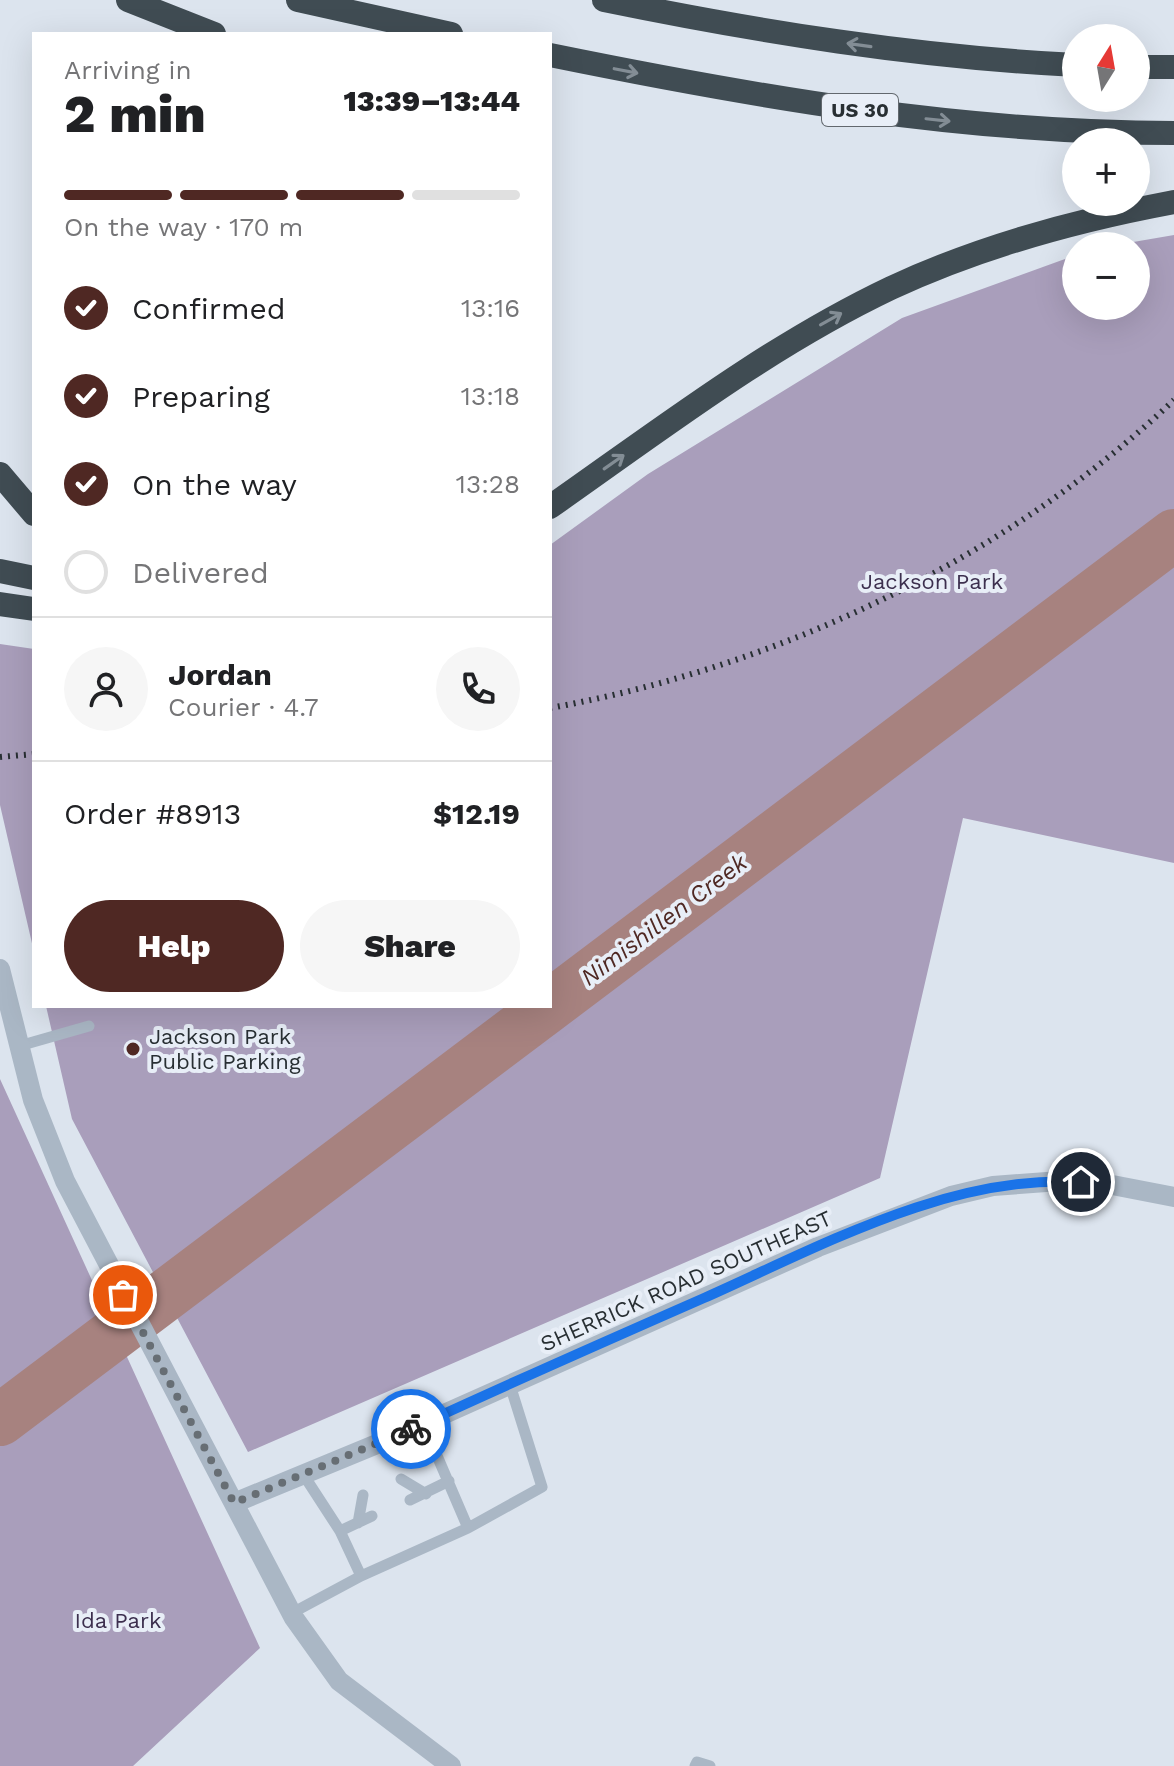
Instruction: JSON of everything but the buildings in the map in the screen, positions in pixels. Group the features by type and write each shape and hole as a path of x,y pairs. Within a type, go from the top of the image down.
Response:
{"highway":[{"path":"128,0 209,32"},
{"path":"298,0 442,32"},
{"path":"604,0 798,37 981,59 1062,64"},
{"name":"US 30","path":"552,55 702,86 938,120 1174,133"},
{"path":"1150,67 1174,67"},
{"path":"552,506 777,351 891,288 1013,241 1076,223 1174,202"},
{"path":"0,474 32,512"},
{"path":"0,571 32,578"},
{"path":"0,604 32,609"}],"street":[{"path":"0,969 47,1141 94,1239 292,1613 339,1681 451,1766"},
{"name":"SHERRICK ROAD SOUTHEAST","path":"234,1503 510,1385 818,1247 951,1196 993,1186 1060,1181 1102,1183 1174,1197"}],"lane":[{"path":"19,1046 89,1026"},
{"path":"292,1613 361,1576 468,1528 542,1487 510,1385"},
{"path":"423,1423 468,1528"},
{"path":"303,1474 340,1531 361,1576"},
{"path":"401,1479 426,1494"},
{"path":"410,1500 449,1481"},
{"path":"358,1523 363,1495"},
{"path":"340,1531 372,1516"},
{"path":"695,1766 697,1762 710,1766"}],"green space":[{"name":"Jackson Park","path":"1174,235 1174,863 963,818 880,1178 248,1452 72,1119 46,1008 552,1008 552,544 648,474 902,318 1062,260 1062,320 1150,320 1150,239"},
{"path":"0,644 32,649 32,943 0,805"},
{"name":"Ida Park","path":"0,1079 260,1648 133,1766 0,1766"}],"waterway":[{"name":"Nimishillen Creek","path":"552,1004 1174,535"},
{"name":"Nimishillen Creek","path":"0,1420 547,1008"}],"railway":[{"path":"552,708 635,690 720,665 803,635 884,599 962,557 1037,510 1108,457 1174,400"},
{"path":"0,757 32,754"}],"way so far":[{"path":"123,1295 234,1503 411,1429"}],"place":[{"name":"Jackson Park Public Parking","path":"133,1049"}],"route":[{"path":"411,1429 818,1247 951,1196 1026,1182 1081,1182"}]}
